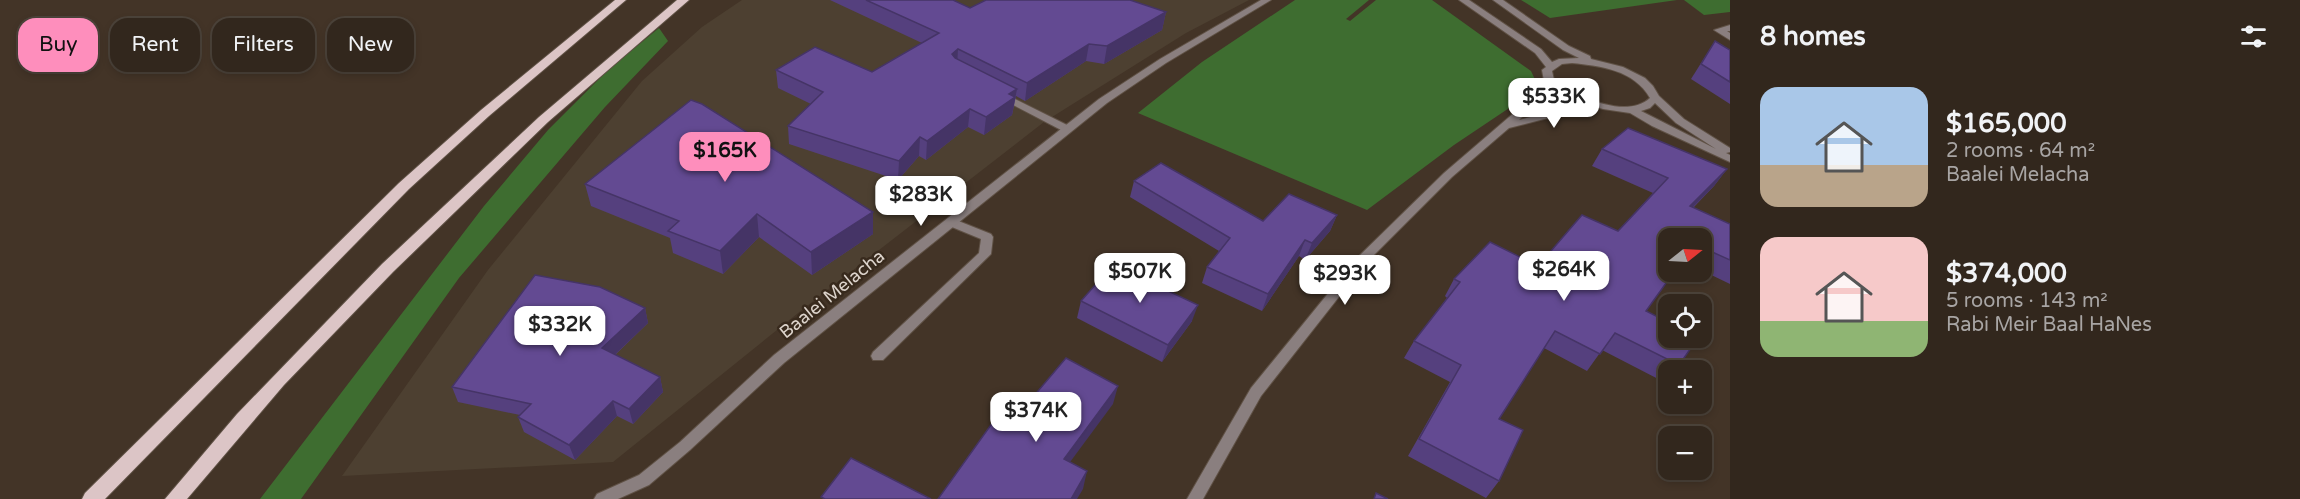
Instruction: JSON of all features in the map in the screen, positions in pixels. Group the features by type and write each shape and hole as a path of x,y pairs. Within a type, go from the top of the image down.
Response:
{"main road":[{"path":"92,499 404,186 485,113 621,0"},
{"path":"175,499 309,348 413,242 594,74 684,0"}],"street":[{"name":"Baalei Melacha","path":"602,499 644,480 686,446 779,359 1103,101 1163,61 1267,0"},
{"path":"1463,0 1538,51 1550,66"},
{"path":"1497,0 1566,48 1596,63 1635,77 1646,84 1654,98 1680,121 1730,153"},
{"path":"1730,28 1718,30 1730,37"},
{"path":"1195,499 1256,392 1360,262 1448,175 1509,125 1540,96 1549,81 1547,70 1550,66 1572,60 1596,63"},
{"path":"1549,81 1572,97 1591,104 1632,110 1644,108 1651,104 1654,98"},
{"path":"987,87 1067,129"},
{"path":"1509,125 1591,104"},
{"path":"1632,110 1730,159"},
{"path":"878,356 985,254 987,237 951,222"}],"shaded area":[{"path":"742,0 1249,0 1186,33 1044,122 803,309 613,462 342,476 488,270 642,81 702,27"}],"green space":[{"path":"1295,0 1369,0 1346,19 1350,21 1376,0 1432,0 1531,71 1539,88 1454,145 1367,210 1138,113 1202,62"},
{"path":"1521,0 1677,0 1550,18"},
{"path":"1684,0 1730,0 1730,12 1704,15"},
{"path":"659,28 668,41 605,107 459,278 301,499 260,499 484,206 548,130 609,69"}],"building":[{"path":"866,0 953,0 970,8 986,0 1130,0 1166,12 1107,46 1089,44 1027,83 958,49 952,54 955,58 1017,89 1009,94 1015,97 986,117 970,109 927,141 920,137 899,161 788,126 823,92 776,70 815,47 872,72 939,33"},
{"path":"1715,41 1730,50 1730,82 1701,64"},
{"path":"691,100 702,104 873,212 811,252 757,214 720,251 668,231 679,221 585,184"},
{"path":"1628,128 1727,169 1690,206 1730,224 1730,260 1712,252 1712,228 1658,228 1658,282 1667,282 1646,311 1658,317 1658,348 1691,348 1683,360 1669,360 1615,333 1600,354 1555,331 1499,419 1523,430 1499,481 1419,439 1461,365 1414,341 1460,282 1454,279 1490,242 1538,266 1582,215 1618,231 1668,178 1602,149"},
{"path":"1161,163 1263,221 1289,194 1337,215 1312,243 1305,240 1268,294 1207,267 1230,238 1134,181"},
{"path":"1113,265 1198,305 1168,345 1081,301"},
{"path":"535,275 600,287 645,308 602,348 660,377 629,409 613,401 569,445 518,417 531,404 452,387"},
{"path":"1066,358 1118,386 1064,459 1087,471 1071,499 938,499 993,422 1006,429"},
{"path":"851,458 931,499 825,499 821,497"},
{"path":"1376,493 1388,499 1374,499"}]}
